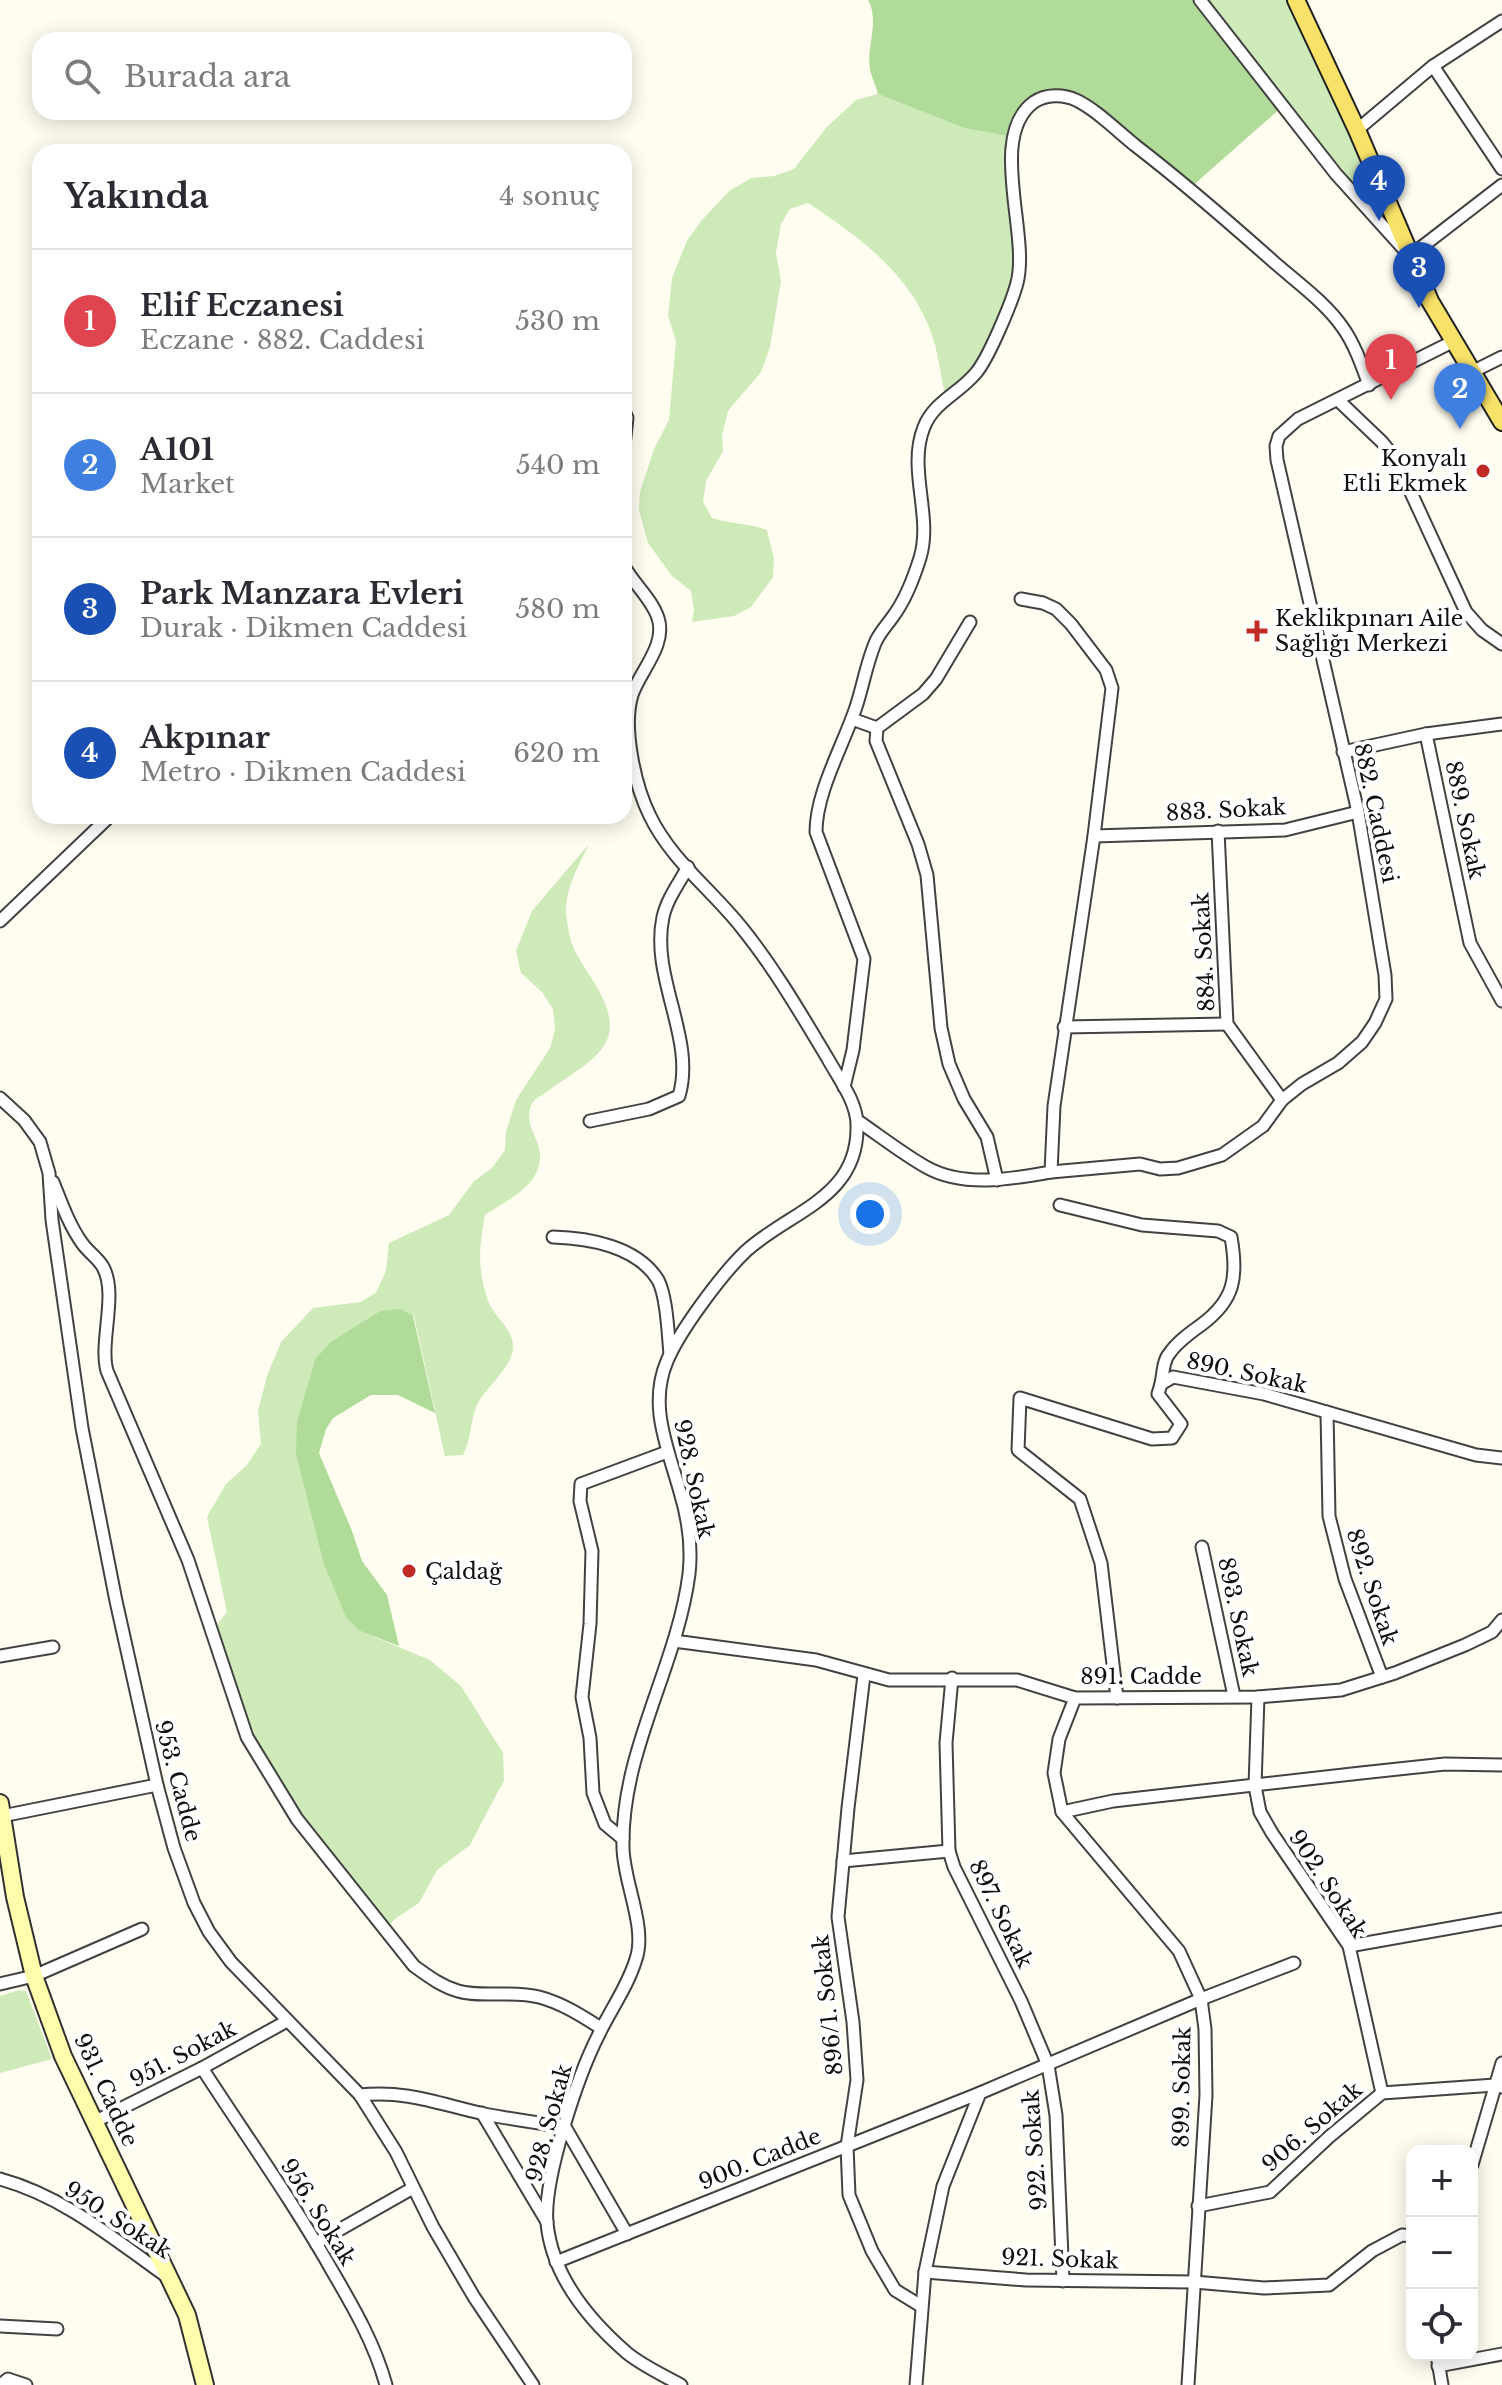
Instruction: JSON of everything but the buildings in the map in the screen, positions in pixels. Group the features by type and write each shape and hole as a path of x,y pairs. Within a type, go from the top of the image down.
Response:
{"main road":[{"path":"1296,0 1357,130 1430,301 1502,422"},
{"name":"931. Cadde","path":"1,1810 2,1835 34,1976 63,2056 187,2315 205,2385"}],"street":[{"path":"1200,0 1336,174 1410,256 1502,185"},
{"path":"1357,130 1433,66 1502,21"},
{"path":"1433,66 1502,169"},
{"path":"844,1087 853,1050 864,959 816,832 816,811 852,719 875,644 896,614 923,544 918,447 923,429 938,405 963,387 979,370 1017,285 1021,263 1013,191 1013,137 1022,114 1043,96 1058,95 1076,100 1190,188 1335,318 1356,352 1369,385"},
{"name":"882. Caddesi","path":"858,1121 936,1172 958,1177 997,1180 1140,1164 1160,1169 1178,1168 1205,1161 1238,1145 1263,1126 1282,1100 1338,1063 1362,1042 1386,999 1385,975 1358,812 1292,529 1276,446 1285,429 1454,341"},
{"path":"1472,372 1502,357"},
{"path":"1338,400 1395,458 1466,612 1482,630 1502,644"},
{"path":"632,578 658,615 660,632 632,695"},
{"path":"1021,599 1056,609 1090,647 1106,670 1112,688 1094,836 1064,1027 1052,1133 1051,1172"},
{"path":"970,622 936,679 923,694 877,728 876,741 918,844 927,875 941,1028 949,1064 964,1099 987,1137 997,1180"},
{"path":"852,719 877,728"},
{"path":"1343,752 1426,734 1502,724"},
{"name":"889. Sokak","path":"1426,734 1470,943 1502,1001"},
{"path":"632,748 636,781 649,815 666,844 741,927 779,977 844,1087 858,1121"},
{"name":"883. Sokak","path":"1094,836 1285,830 1358,812"},
{"path":"0,921 102,824"},
{"name":"884. Sokak","path":"1218,831 1227,1024 1282,1100"},
{"path":"590,1121 649,1109 679,1096 683,1064 663,972 661,948 666,909 688,867"},
{"path":"1064,1027 1227,1024"},
{"name":"953. Cadde","path":"0,1098 24,1120 40,1142 49,1173 52,1220 82,1428 119,1615 157,1785 174,1848 194,1903 209,1932 231,1962 360,2095 396,2152 474,2297 533,2385"},
{"name":"928. Sokak","path":"681,2385 630,2356 577,2302 556,2262 547,2222 550,2185 587,2058 638,1955 637,1927 622,1854 633,1762 674,1641 690,1560 681,1494 658,1411 663,1373 670,1354 721,1280 747,1251 818,1203 835,1186 851,1163 858,1121"},
{"path":"49,1173 82,1244 103,1267 108,1294 108,1335 104,1360 107,1371 188,1560 247,1737 297,1819 414,1966 438,1984 461,1992 539,1997 571,2009 601,2028"},
{"path":"1060,1205 1142,1225 1218,1231 1231,1237 1235,1274 1232,1290 1209,1319 1187,1335 1167,1356 1161,1384"},
{"path":"553,1237 595,1241 630,1255 658,1281 670,1354"},
{"name":"890. Sokak","path":"1117,1698 1101,1563 1080,1499 1018,1450 1020,1398 1152,1439 1172,1438 1181,1424 1158,1394 1161,1384 1173,1377 1264,1394 1476,1455 1502,1458"},
{"name":"892. Sokak","path":"1327,1412 1329,1516 1345,1579 1382,1677"},
{"path":"623,1839 605,1824 593,1793 590,1738 582,1697 590,1624 592,1551 580,1501 581,1484 667,1452"},
{"name":"893. Sokak","path":"1202,1547 1234,1696"},
{"name":"891. Cadde","path":"674,1641 816,1660 889,1680 1017,1680 1075,1698 1258,1697 1341,1690 1382,1677 1492,1632 1502,1620"},
{"path":"0,1656 53,1647"},
{"name":"896/1. Sokak","path":"864,1675 838,1917 853,2022 857,2080 847,2146 849,2195 872,2251 895,2290 921,2306"},
{"name":"897. Sokak","path":"952,1678 946,1743 949,1851 1048,2065"},
{"name":"902. Sokak","path":"1258,1697 1255,1786 1260,1812 1349,1946 1382,2093"},
{"name":"899. Sokak","path":"1075,1698 1059,1739 1054,1773 1062,1812 1179,1951 1201,1999 1205,2029 1206,2095 1188,2385"},
{"path":"1062,1812 1113,1801 1445,1764 1502,1765"},
{"path":"1,1810 157,1785"},
{"path":"843,1861 949,1851"},
{"path":"1349,1946 1502,1919"},
{"path":"0,1984 34,1976 142,1929"},
{"name":"900. Cadde","path":"556,2262 980,2093 1294,1963"},
{"name":"951. Sokak","path":"96,2121 287,2021"},
{"path":"1478,2147 1499,2086 1502,2063"},
{"name":"922. Sokak","path":"1048,2065 1056,2115 1063,2281"},
{"name":"956. Sokak","path":"202,2068 316,2243 366,2331 386,2385"},
{"name":"906. Sokak","path":"1198,2206 1270,2192 1382,2093 1499,2086"},
{"path":"360,2095 386,2092 420,2096 482,2113 565,2127 627,2234"},
{"path":"916,2385 925,2272 943,2186 980,2093"},
{"path":"482,2113 547,2222"},
{"name":"950. Sokak","path":"0,2179 54,2201 88,2220 170,2278"},
{"path":"316,2243 413,2188"},
{"name":"921. Sokak","path":"925,2272 1063,2281 1194,2282 1264,2288 1329,2285 1372,2251 1406,2235"},
{"path":"0,2326 57,2329"},
{"path":"1478,2356 1502,2354"},
{"path":"1437,2361 1442,2385"},
{"path":"0,2385 8,2379 26,2385"}],"green space":[{"path":"868,0 1200,0 1282,107 1190,188 1096,114 1058,95 1031,104 1013,137 964,128 878,94 870,70 873,17"},
{"path":"1200,0 1296,0 1410,256"},
{"path":"878,94 964,128 1013,137 1021,263 979,370 946,399 933,338 924,316 898,277 865,244 808,203 790,209 781,224 776,253 781,281 770,347 761,372 728,411 722,435 723,451 706,481 703,502 712,518 767,530 774,558 773,577 751,607 734,616 692,622 691,591 672,576 648,543 639,510 640,492 654,449 669,420 676,341 668,316 672,278 687,241 729,191 751,178 774,176 794,169 827,127 856,100"},
{"path":"589,844 570,886 566,917 574,949 607,1007 609,1032 605,1044 594,1058 533,1102 529,1120 540,1155 534,1177 512,1198 485,1215 480,1248 482,1278 488,1301 508,1330 513,1349 507,1365 476,1407 463,1455 445,1456 414,1316 380,1311 331,1343 315,1359 297,1421 360,1631 430,1660 461,1686 503,1753 504,1780 470,1845 437,1870 419,1903 396,1918 385,1930 297,1819 247,1737 212,1631 227,1612 207,1517 226,1484 247,1465 261,1444 258,1411 267,1376 281,1342 313,1308 360,1302 376,1293 386,1271 389,1243 449,1215 474,1181 492,1168 505,1150 506,1132 516,1100 550,1048 555,1030 553,1009 542,992 521,973 516,951 532,911"},
{"path":"401,1309 413,1316 435,1413 398,1395 371,1395 333,1418 326,1429 319,1453 362,1561 387,1595 399,1646 360,1631 346,1617 324,1564 296,1454 297,1421 315,1359 331,1342 380,1311"},
{"path":"26,1991 52,2059 0,2073 0,1996"}],"place":[{"name":"Akpınar","path":"1379,221"},
{"name":"Park Manzara Evleri","path":"1419,308"},
{"name":"Elif Eczanesi","path":"1391,400"},
{"name":"A101","path":"1460,429"},
{"name":"Konyalı Etli Ekmek","path":"1483,471"},
{"name":"Keklikpınarı Aile Sağlığı Merkezi","path":"1257,631"},
{"name":"Çaldağ","path":"409,1571"}]}
